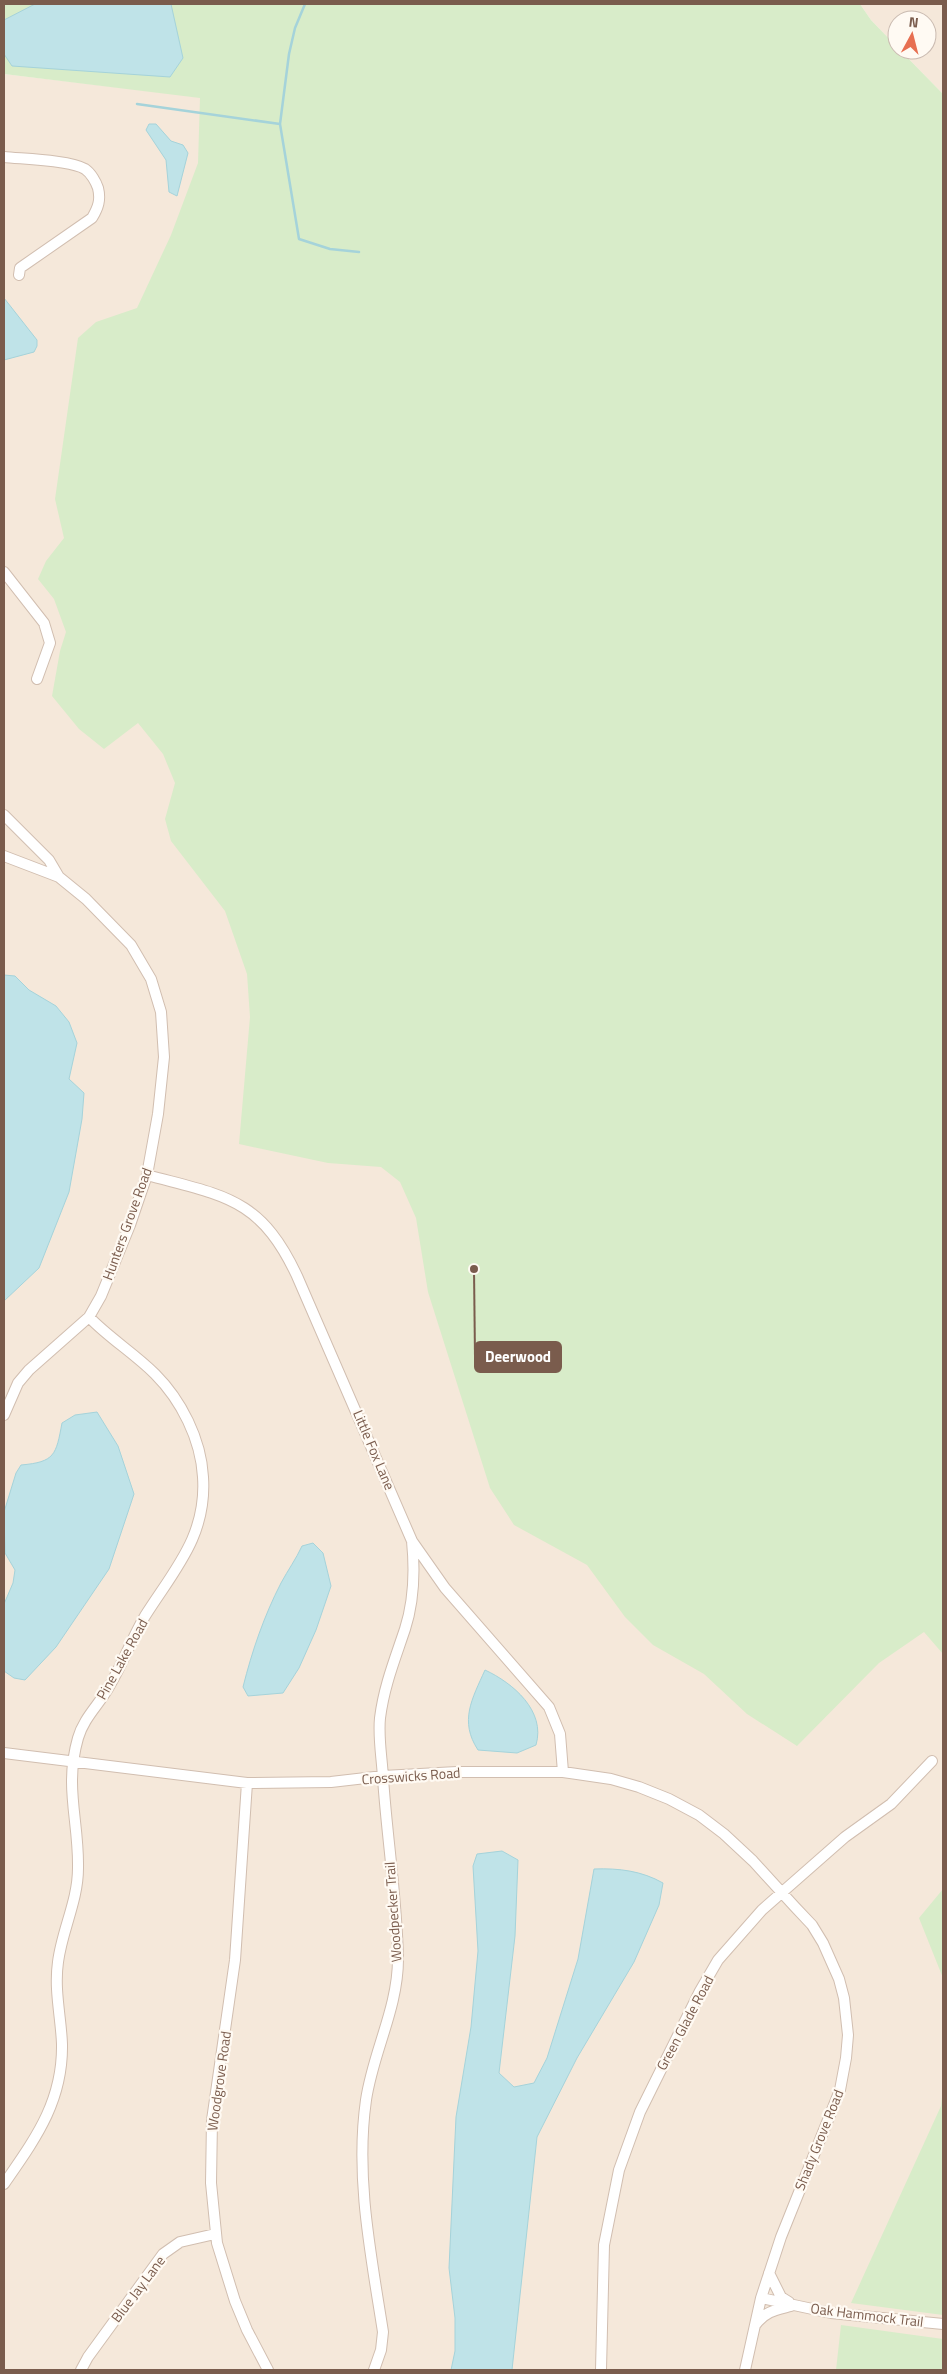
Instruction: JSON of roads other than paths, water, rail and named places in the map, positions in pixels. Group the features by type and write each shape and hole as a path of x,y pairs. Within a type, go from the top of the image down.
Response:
{"street":[{"path":"4,157 58,162 84,169 96,181 99,194 98,208 92,218 20,268 19,275"},
{"path":"4,572 44,623 50,643 37,679"},
{"name":"Hunters Grove Road","path":"4,815 49,860 59,877 86,899 131,945 151,979 160,1012 164,1057 158,1114 147,1175 101,1296 89,1318 29,1370 12,1394 4,1415"},
{"path":"4,856 59,877"},
{"name":"Little Fox Lane","path":"147,1175 228,1199 258,1217 276,1236 301,1284 412,1541 445,1588 549,1708 560,1734 563,1772"},
{"name":"Pine Lake Road","path":"4,2184 31,2147 46,2120 57,2092 62,2064 57,1985 58,1962 72,1912 78,1869 71,1798 74,1762 82,1727 91,1710 110,1686 145,1617 189,1548 198,1526 203,1501 203,1475 196,1440 176,1402 156,1375 89,1318"},
{"name":"Woodpecker Trail","path":"374,2370 381,2350 383,2332 361,2166 362,2129 372,2070 390,2013 398,1961 380,1719 384,1692 405,1628 411,1602 414,1581 412,1541"},
{"name":"Crosswicks Road","path":"4,1753 247,1782 331,1782 383,1776 457,1772 563,1772 610,1779 639,1787 669,1799 699,1815 754,1861 781,1892"},
{"name":"Green Glade Road","path":"600,2370 601,2287 604,2245 612,2202 629,2140 654,2082 700,1992 718,1960 781,1892 845,1837 891,1804 932,1761"},
{"name":"Woodgrove Road","path":"247,1782 235,1960 211,2136 211,2183 215,2234 235,2301 247,2330 268,2370"},
{"name":"Shady Grove Road","path":"745,2370 761,2298 769,2273 805,2173 840,2090 848,2035 844,1998 832,1960 812,1926 781,1892"},
{"name":"Blue Jay Lane","path":"81,2370 88,2357 163,2254 180,2242 215,2234"},
{"path":"769,2273 781,2297 794,2305"},
{"name":"Oak Hammock Trail","path":"761,2298 831,2313 943,2324"},
{"path":"754,2327 763,2316 772,2310 794,2305"}],"water":[{"path":"35,4 171,4 183,58 170,77 12,66 4,54 4,20"},
{"path":"149,124 156,124 171,141 183,145 188,153 177,196 169,192 166,160 146,130"},
{"path":"4,298 37,340 37,346 34,352 4,360"},
{"path":"4,975 15,976 29,990 56,1006 69,1022 77,1043 69,1079 84,1093 82,1119 69,1192 39,1268 4,1301"},
{"path":"97,1412 118,1446 134,1494 109,1569 56,1647 25,1680 14,1678 4,1671 4,1604 13,1583 15,1570 5,1553 4,1512 16,1473 21,1465 41,1462 52,1455 58,1443 62,1423 75,1415"},
{"path":"313,1543 323,1553 331,1586 316,1630 299,1668 283,1693 248,1696 243,1687 254,1647 269,1608 302,1546"},
{"path":"485,1670 516,1690 532,1710 538,1733 536,1745 517,1753 478,1750 472,1739 468,1720 472,1700"},
{"path":"502,1851 518,1860 515,1936 499,2073 514,2087 534,2083 547,2058 578,1959 594,1869 630,1871 663,1883 659,1905 634,1962 577,2058 537,2137 512,2370 451,2370 455,2351 455,2318 449,2268 456,2117 471,2027 478,1951 473,1866 477,1854"}],"waterway":[{"path":"305,4 295,28 289,54 280,124 299,239 330,249 359,252"},
{"path":"137,104 280,124"}],"place":[{"name":"Deerwood","path":"474,1269"}]}
